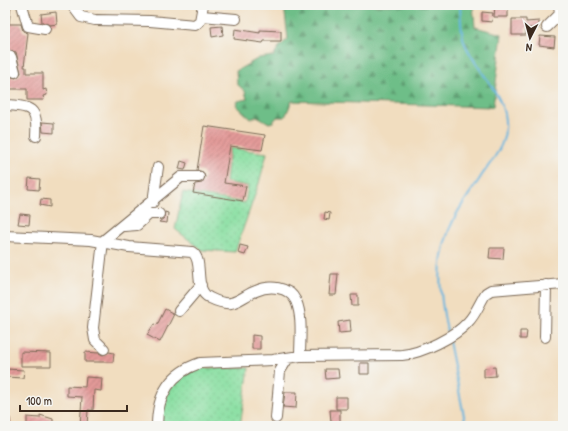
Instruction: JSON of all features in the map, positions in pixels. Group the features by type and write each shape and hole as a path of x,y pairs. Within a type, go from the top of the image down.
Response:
{"street":[{"path":"22,5 28,26 45,29"},
{"path":"72,5 81,17 95,20 150,21 195,25 200,22 203,5"},
{"path":"547,27 560,14 559,5"},
{"path":"202,16 236,19"},
{"path":"5,55 10,56 13,59 15,72"},
{"path":"5,105 20,106 33,111 37,118 36,136"},
{"path":"153,202 158,167"},
{"path":"104,349 95,340 93,328 103,241 124,226 181,177 199,178"},
{"path":"124,226 137,225 149,214 159,214"},
{"path":"5,236 103,241 123,246 192,252 197,259 202,291 208,298 221,303 231,303 257,290 275,287 290,294 296,300 298,309 300,356"},
{"path":"157,426 158,410 163,392 173,378 189,367 200,363 300,356 402,355 416,353 426,350 461,328 473,316 486,293 491,290 563,284"},
{"path":"179,311 201,285"},
{"path":"545,337 546,285"},
{"path":"276,418 280,371 288,358"}],"green space":[{"path":"284,5 473,5 475,27 502,34 493,107 292,101 285,117 277,117 273,122 269,123 257,116 251,119 236,105 238,101 247,99 245,91 237,84 236,71 259,58 274,56 279,47 288,39"},
{"path":"230,148 267,153 259,183 235,252 202,250 175,229 183,192 245,203 248,186 226,182"},
{"path":"196,368 249,368 240,426 157,426 166,399 173,386 178,380"}],"building":[{"path":"5,5 11,5 9,24 21,24 23,31 28,33 24,67 26,67 26,73 43,73 43,90 46,89 47,95 43,96 44,100 27,100 27,89 5,89 5,75 16,78 21,73 16,52 5,49 7,24 5,24"},
{"path":"495,5 502,5 502,8 508,8 508,17 494,17"},
{"path":"56,12 57,24 50,25 42,22 41,14"},
{"path":"482,12 493,13 492,22 482,21"},
{"path":"512,19 526,19 526,22 539,21 539,28 526,28 526,35 512,35"},
{"path":"222,26 223,35 212,37 211,27"},
{"path":"235,29 260,33 260,30 281,31 281,41 264,41 263,43 234,39"},
{"path":"540,36 555,37 554,47 539,45"},
{"path":"42,122 54,123 54,133 43,132"},
{"path":"204,126 265,135 262,150 230,146 224,183 246,186 243,201 193,193 195,184 202,183 205,177 203,172 197,170"},
{"path":"181,161 187,163 185,170 179,169"},
{"path":"29,178 40,179 39,190 28,189"},
{"path":"41,199 50,200 50,207 40,205"},
{"path":"165,212 168,213 167,223 159,222 164,218"},
{"path":"325,212 330,213 329,220 324,219"},
{"path":"20,214 30,215 29,225 18,224"},
{"path":"240,245 248,247 245,255 238,253"},
{"path":"490,248 504,248 503,259 489,258"},
{"path":"331,274 338,274 336,295 329,295"},
{"path":"351,295 358,295 358,306 352,306"},
{"path":"165,309 174,314 160,342 147,335 154,324 157,325"},
{"path":"350,320 351,332 339,333 338,322"},
{"path":"520,331 527,331 526,339 520,339"},
{"path":"252,335 260,336 260,349 252,349"},
{"path":"21,352 51,353 51,366 21,366"},
{"path":"85,352 99,353 103,355 109,352 114,353 113,362 85,362"},
{"path":"360,363 369,363 369,374 360,374"},
{"path":"495,367 496,376 484,377 484,368"},
{"path":"6,369 24,370 23,378 6,377"},
{"path":"325,369 338,369 339,378 326,379"},
{"path":"86,377 102,378 101,391 94,390 93,410 88,410 87,426 80,426 82,397 67,396 67,386 85,387"},
{"path":"285,392 297,392 296,408 283,407"},
{"path":"336,397 347,397 347,409 336,409"},
{"path":"330,410 340,410 340,422 331,422"},
{"path":"40,415 53,419 53,426 27,425 27,417 40,418"},
{"path":"5,418 10,418 11,426 5,426"}],"waterway":[{"path":"447,331 442,303 440,276 443,248 447,235 459,209 500,148 505,130 505,117 497,95 477,65 463,39 461,30 460,5"},
{"path":"449,341 466,426"}]}
